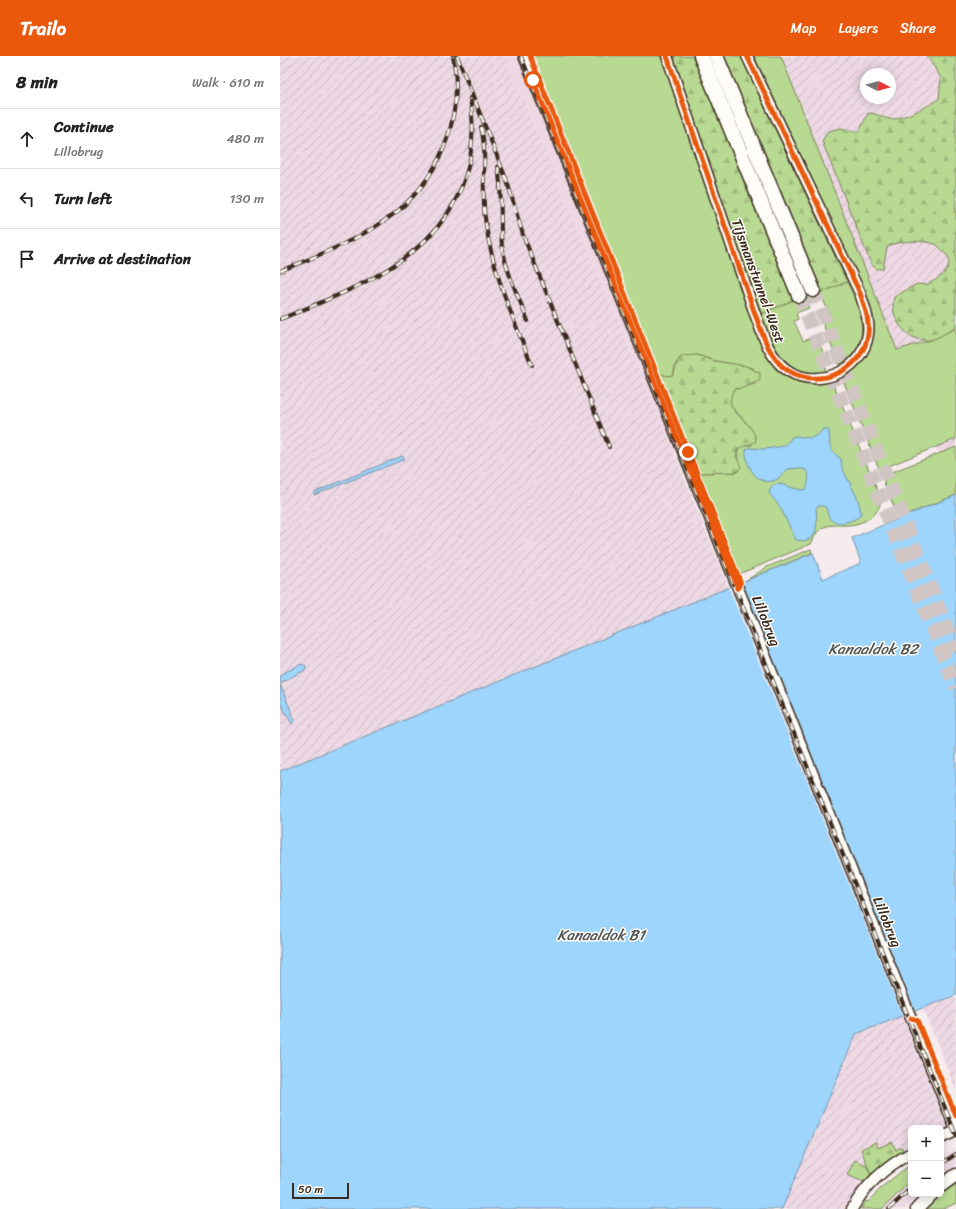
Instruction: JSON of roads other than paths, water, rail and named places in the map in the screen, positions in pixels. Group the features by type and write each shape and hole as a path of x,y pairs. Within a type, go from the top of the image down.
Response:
{"highway":[{"path":"701,56 799,295"},
{"path":"716,56 813,290"}],"main road":[{"path":"944,1184 956,1175"},
{"path":"917,1209 929,1197"}],"street":[{"name":"Lillobrug","path":"524,56 956,1130"},
{"name":"Tijsmanstunnel-West","path":"667,56 755,314 771,352 782,367 800,377 817,380 843,371 854,363 862,352 868,334 867,315 857,287 747,56"},
{"path":"944,1136 956,1130"},
{"path":"852,1209 862,1192 890,1166 908,1156"},
{"path":"856,1209 862,1192"}],"water":[{"path":"823,429 829,430 830,446 832,451 841,459 842,468 857,497 861,511 860,516 854,520 838,523 830,519 826,508 818,506 816,508 817,521 813,536 809,539 796,540 780,507 769,493 772,487 780,484 801,490 806,489 809,477 808,473 799,468 788,469 780,477 773,481 761,480 753,472 747,461 746,450 748,448 765,449 785,446 792,437 798,436 810,438 818,435"},
{"path":"402,456 405,459 314,495 315,492"},
{"name":"Kanaaldok B1","path":"956,495 956,995 856,1034 782,1209 280,1209 280,771 813,553 823,579 861,563 852,538"},
{"path":"301,664 306,666 305,670 280,683 280,675"},
{"path":"280,684 295,721 292,724 280,702"}],"tunnel":[{"path":"813,290 956,651"},
{"path":"799,295 956,688"}],"railway":[{"path":"280,271 342,245 372,229 399,210 428,178 447,140 452,120 456,77 453,56"},
{"path":"457,56 507,181 523,235 609,447"},
{"path":"521,56 956,1135"},
{"path":"280,319 341,294 398,263 423,243 444,220 460,192 470,159 473,128 470,98"},
{"path":"481,127 484,150 485,218 492,256 517,330 532,365"},
{"path":"498,167 502,245 506,265 528,321"},
{"path":"944,1162 956,1154"},
{"path":"889,1209 908,1191"}],"water label":[{"name":"Kanaaldok B2","path":"873,649"}]}
